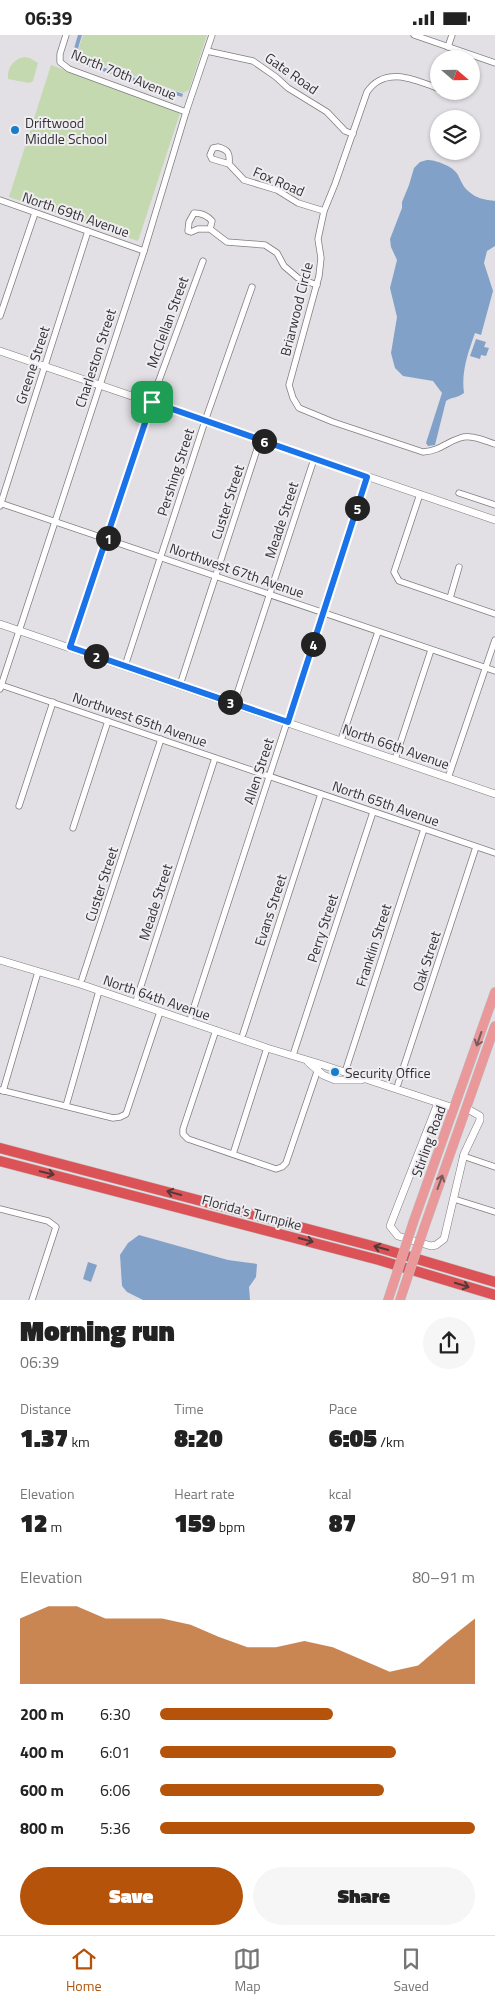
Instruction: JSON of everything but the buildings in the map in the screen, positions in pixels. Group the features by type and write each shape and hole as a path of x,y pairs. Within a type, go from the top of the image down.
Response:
{"highway":[{"name":"Florida's Turnpike","path":"0,1147 380,1247 495,1282"},
{"name":"Florida's Turnpike","path":"0,1161 370,1258 495,1295"}],"main road":[{"name":"Stirling Road","path":"388,1300 454,1108 492,1009 495,991"},
{"name":"Stirling Road","path":"400,1300 495,1025"}],"street":[{"name":"North 70th Avenue","path":"66,35 60,54 60,62 69,69 186,112"},
{"name":"Charleston Street","path":"1,687 18,630 144,251 186,112 212,35"},
{"path":"414,35 495,63"},
{"path":"448,47 452,35"},
{"name":"Gate Road","path":"207,51 252,61 276,77 288,88 327,112 345,131 353,134"},
{"name":"Briarwood Circle","path":"430,85 407,77 388,77 373,84 367,92 324,211 318,239 321,258 317,285 289,385 298,407 333,422 423,451 435,451 461,437 477,438 495,444"},
{"name":"Fox Road","path":"230,165 244,180 276,190 298,203 324,211"},
{"name":"North 69th Avenue","path":"0,200 144,251"},
{"path":"0,316 35,213"},
{"path":"210,229 212,221 201,213 194,213 189,222 188,231 210,229 227,242 265,245 277,253 284,266 298,278 317,285"},
{"name":"Greene Street","path":"0,504 88,231"},
{"name":"McClellan Street","path":"70,647 152,402 203,261"},
{"name":"Pershing Street","path":"125,666 205,421 252,287"},
{"path":"0,351 495,520"},
{"name":"Custer Street","path":"180,685 260,440"},
{"name":"Meade Street","path":"234,703 314,459"},
{"name":"Allen Street","path":"191,1016 367,477"},
{"path":"459,493 495,505"},
{"path":"420,494 394,572 399,581 495,614"},
{"name":"Northwest 67th Avenue","path":"0,504 495,671"},
{"path":"450,598 458,567"},
{"name":"North 66th Avenue","path":"0,624 495,794"},
{"path":"341,740 378,632"},
{"path":"448,778 495,640"},
{"path":"395,759 431,650"},
{"name":"Northwest 65th Avenue","path":"1,687 53,702 270,777"},
{"path":"19,806 53,702"},
{"path":"73,828 108,721"},
{"name":"Custer Street","path":"82,979 161,739"},
{"name":"Meade Street","path":"137,998 215,758"},
{"name":"North 65th Avenue","path":"270,777 495,853"},
{"name":"Evans Street","path":"243,1034 321,794"},
{"name":"Perry Street","path":"294,1052 373,812"},
{"name":"Franklin Street","path":"346,1069 424,829"},
{"name":"Oak Street","path":"398,1084 476,847"},
{"name":"North 64th Avenue","path":"0,960 306,1060 319,1067 371,1081 454,1108"},
{"path":"38,972 1,1090 120,1117 126,1114 160,1012"},
{"path":"66,1105 99,991"},
{"path":"216,1030 183,1129 188,1139 276,1169 282,1167 286,1163 319,1067"},
{"path":"233,1154 267,1048"},
{"name":"North 64th Avenue","path":"319,1067 322,1075 335,1080 355,1079 371,1081"},
{"path":"438,1103 390,1226 398,1236 431,1246 440,1243 446,1235 463,1156 480,1116 466,1109"},
{"path":"463,1156 495,1167"},
{"path":"454,1199 495,1212"},
{"path":"0,1209 48,1221 56,1227 32,1300"}],"green space":[{"path":"83,35 207,35 189,90 183,93 83,58 78,50"},
{"path":"24,57 38,63 33,81 29,83 8,79 12,65"},
{"path":"51,65 180,113 138,241 9,197"}],"water":[{"path":"78,35 82,35 76,55 81,62 88,62 175,91 183,94 182,97 75,62 72,55"},
{"path":"427,160 439,162 456,172 465,188 474,196 495,201 495,246 487,251 484,263 493,291 481,335 475,333 468,355 463,378 464,393 446,401 435,445 428,446 426,443 442,393 433,381 403,376 395,368 391,353 397,317 390,288 397,260 391,247 390,239 414,168 420,162"},
{"path":"476,339 486,342 484,347 489,348 486,356 481,355 480,359 470,356"},
{"path":"139,1235 228,1260 257,1264 256,1277 249,1287 250,1300 143,1300 127,1292 122,1286 120,1255 128,1243"},
{"path":"88,1262 97,1265 91,1282 83,1279"}],"place":[{"name":"Driftwood Middle School","path":"15,130"},
{"name":"Security Office","path":"335,1072"}],"route":[{"path":"152,402 367,477 288,722 70,647 152,402"}]}
